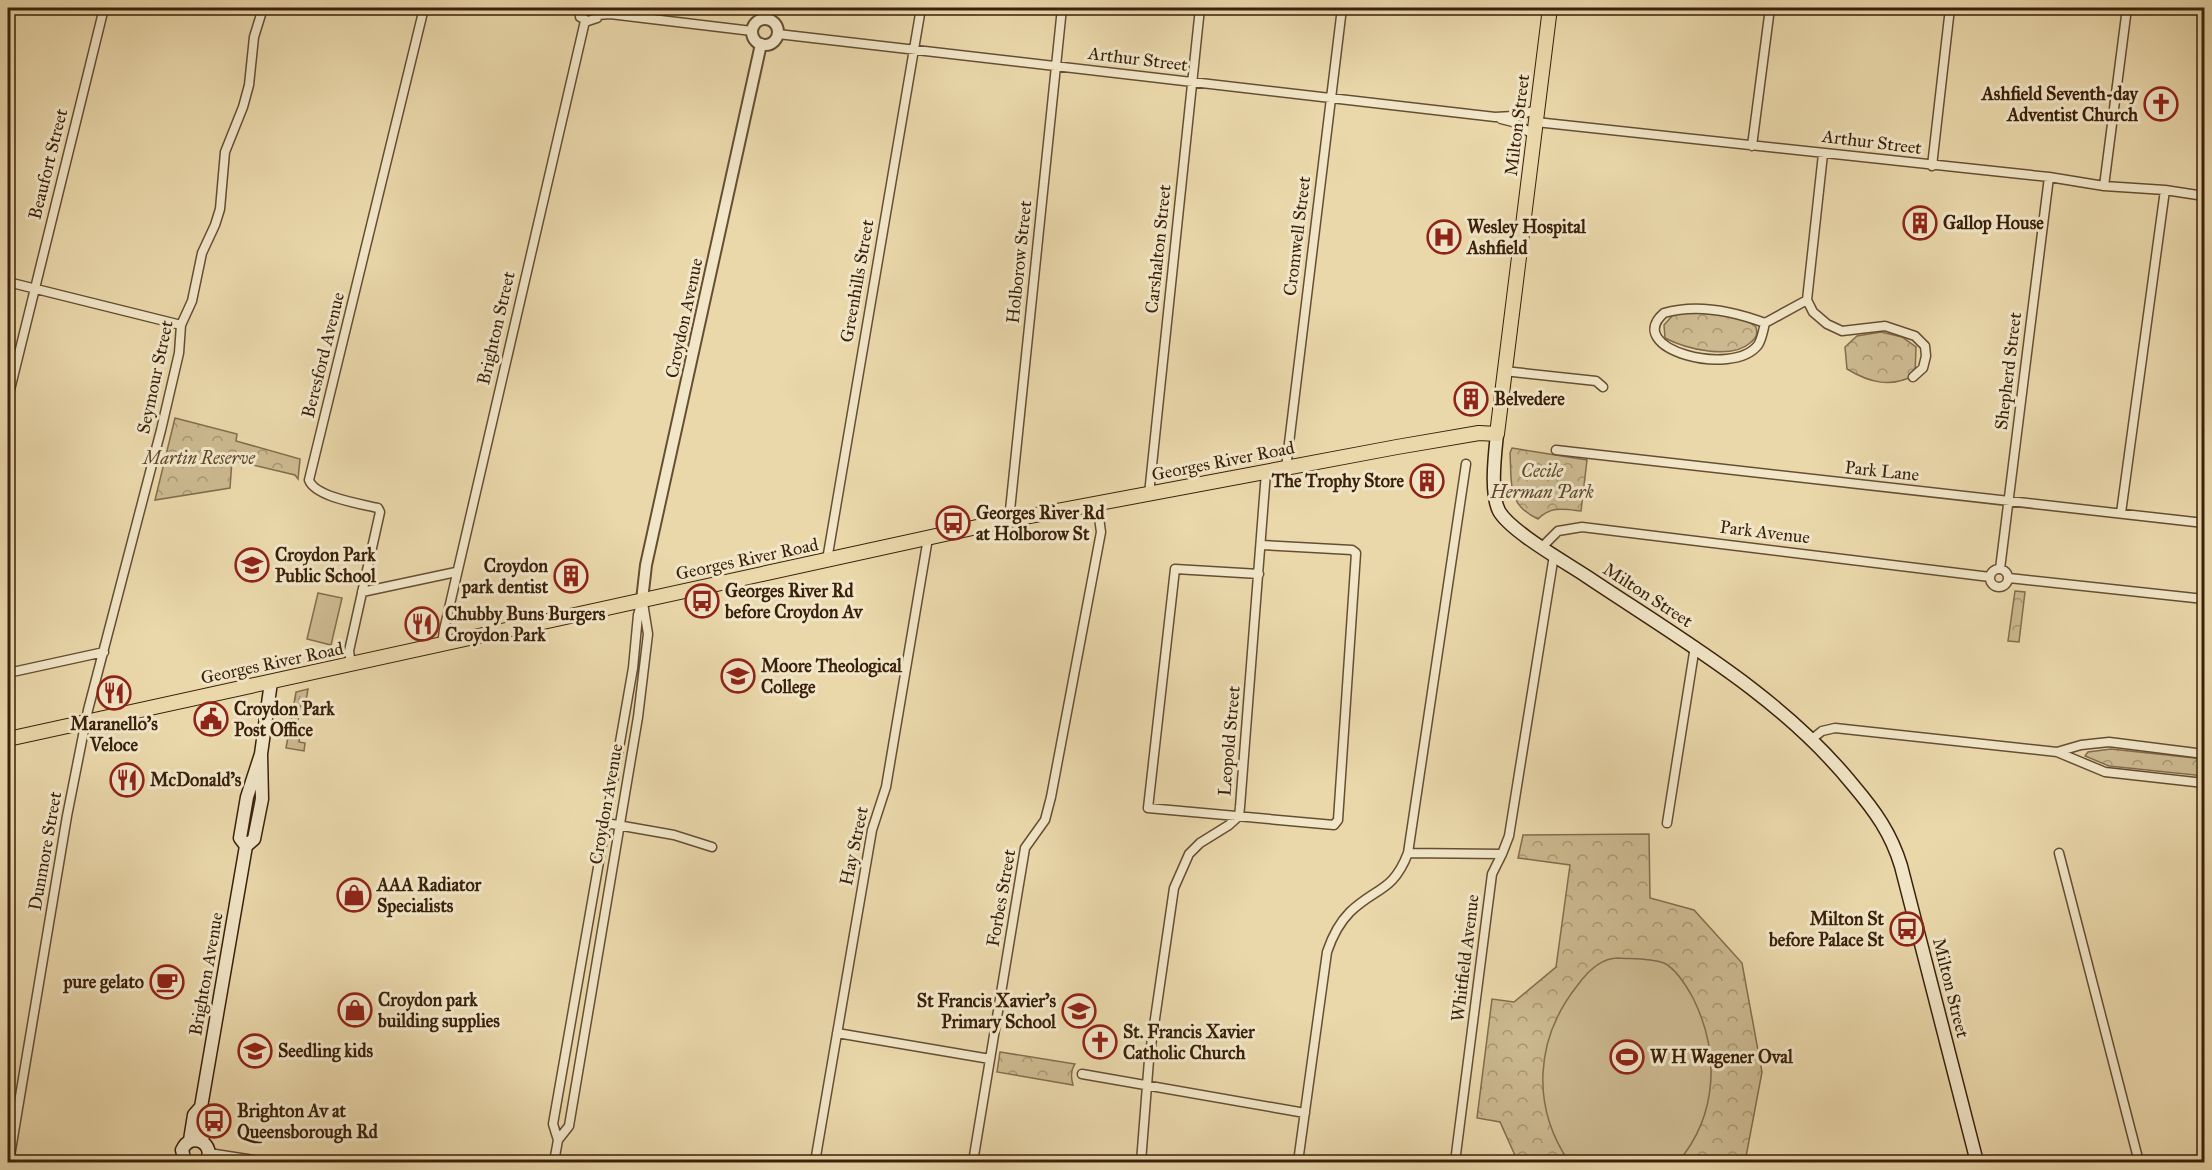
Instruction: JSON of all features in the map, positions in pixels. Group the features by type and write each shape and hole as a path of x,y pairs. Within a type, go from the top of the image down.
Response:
{"main road":[{"name":"Milton Street","path":"1550,8 1497,434 1495,483 1499,511 1510,523 1542,547 1719,664 1812,739 1867,801 1895,845 1977,1162"},
{"name":"Georges River Road","path":"8,739 1009,520 1479,433 1497,434"},
{"name":"Brighton Avenue","path":"184,1162 182,1150 196,1141 194,1116 201,1107 246,846 254,839 262,799 261,754 271,682"},
{"path":"196,1141 207,1146 208,1157"}],"street":[{"name":"Beaufort Street","path":"8,398 104,8"},
{"name":"Seymour Street","path":"87,722 88,710 180,353 181,325 192,301 199,261 220,208 225,152 249,85 254,37 262,8"},
{"name":"Beresford Avenue","path":"351,664 349,651 380,512 378,508 320,492 311,486 309,480 424,8"},
{"path":"558,8 579,9 580,17 585,21 591,21 598,11 752,31"},
{"path":"767,19 770,8"},
{"name":"Greenhills Street","path":"827,560 921,8"},
{"name":"Holborow Street","path":"1009,520 1062,8"},
{"name":"Carshalton Street","path":"1149,494 1200,8"},
{"name":"Cromwell Street","path":"1286,468 1342,8"},
{"path":"1752,146 1770,8"},
{"path":"1932,166 1950,8"},
{"path":"2104,186 2127,8"},
{"path":"767,19 774,23 778,34 774,41 761,44 753,38 752,31 755,23 767,19"},
{"name":"Brighton Street","path":"442,644 456,572 585,21"},
{"name":"Arthur Street","path":"778,34 1495,117 1513,122 1536,122 2205,196"},
{"name":"Croydon Avenue","path":"554,1162 558,1140 553,1124 633,668 646,565 761,44"},
{"name":"Arthur Street","path":"1495,117 1513,116 1536,122"},
{"path":"1823,154 1807,300 1813,312 1827,324 1842,331 1885,326 1915,336 1924,346 1926,356 1923,368 1913,377"},
{"name":"Shepherd Street","path":"2000,569 2049,177"},
{"path":"2121,513 2165,190"},
{"path":"8,282 181,325"},
{"path":"1765,323 1762,337 1752,351 1733,359 1720,360 1691,356 1664,346 1659,341 1655,330 1655,324 1664,312 1692,309 1726,310 1765,323 1807,300"},
{"path":"1504,371 1596,381 1604,387"},
{"name":"Park Lane","path":"1556,450 2205,523"},
{"path":"1298,1162 1327,952 1331,940 1350,911 1380,892 1397,876 1408,853 1466,464"},
{"name":"Leopold Street","path":"1141,1162 1147,1085 1174,888 1189,854 1200,843 1239,816 1244,778 1266,472"},
{"name":"Forbes Street","path":"973,1162 1025,848 1045,820 1058,765 1101,532 1097,503"},
{"name":"Park Avenue","path":"1542,547 1558,531 1582,527 1990,577"},
{"name":"Hay Street","path":"815,1162 872,830 886,787 928,538"},
{"path":"1259,574 1175,569 1148,808 1334,825 1338,820 1356,553 1352,550 1261,545"},
{"name":"Whitfield Avenue","path":"1455,1162 1492,874 1509,836 1554,555"},
{"path":"2000,569 2006,571 2009,578 2001,587 1993,585 1990,577 1994,570 2000,569"},
{"path":"362,592 456,572"},
{"path":"2009,578 2205,599"},
{"name":"Croydon Avenue","path":"558,1140 569,1126 586,1014 638,717 648,634 642,600"},
{"path":"1667,823 1695,646"},
{"path":"8,673 104,652"},
{"name":"Dunmore Street","path":"9,1162 76,767 87,722"},
{"path":"1812,739 1822,731 1835,728 2057,752 2105,772 2205,783"},
{"path":"2057,752 2081,745 2109,742 2205,753"},
{"path":"606,823 674,835 712,847"},
{"path":"1408,853 1502,854"},
{"path":"2059,853 2139,1162"},
{"path":"574,1011 586,1014"},
{"path":"837,1033 990,1059"},
{"path":"1082,1074 1305,1113"},
{"path":"208,1157 267,1162"}],"green space":[{"path":"1694,312 1742,319 1756,327 1756,336 1742,348 1720,352 1684,346 1665,338 1664,325 1674,314"},
{"path":"1881,332 1902,337 1916,347 1915,375 1889,383 1864,378 1847,369 1845,347 1857,336"},
{"name":"Martin Reserve","path":"175,418 237,434 236,441 300,459 298,479 295,475 232,460 230,488 155,500"},
{"name":"Cecile Herman Park","path":"1512,448 1587,460 1581,511 1553,510 1538,519 1520,507 1511,483 1510,453"},
{"path":"2015,591 2025,592 2019,642 2008,641"},
{"path":"318,593 342,598 331,645 307,639"},
{"path":"308,689 305,707 300,706 296,734 300,735 299,742 305,743 304,751 286,748 296,692"},
{"path":"2111,749 2204,759 2204,776 2109,766 2085,756 2088,752"},
{"path":"1649,834 1650,898 1694,910 1742,963 1762,1072 1745,1162 1518,1162 1500,1122 1477,1118 1492,999 1514,1002 1556,967 1570,865 1518,858 1523,835"},
{"name":"W H Wagener Oval","path":"1618,958 1664,963 1677,974 1688,989 1702,1019 1711,1061 1711,1083 1701,1124 1691,1144 1678,1162 1569,1162 1548,1118 1543,1073 1546,1050 1553,1028 1563,1006 1585,976 1605,960"},
{"path":"1000,1052 1075,1064 1071,1074 1073,1085 997,1072"}],"place":[{"name":"Ashfield Seventh-day Adventist Church","path":"2161,104"},
{"name":"Gallop House","path":"1920,223"},
{"name":"Wesley Hospital Ashfield","path":"1444,237"},
{"name":"Belvedere","path":"1471,399"},
{"name":"The Trophy Store","path":"1427,481"},
{"name":"Georges River Rd at Holborow St","path":"953,523"},
{"name":"Croydon Park Public School","path":"252,565"},
{"name":"Croydon park dentist","path":"571,576"},
{"name":"Georges River Rd before Croydon Av","path":"702,601"},
{"name":"Chubby Buns Burgers Croydon Park","path":"422,624"},
{"name":"Moore Theological College","path":"738,676"},
{"name":"Maranello's Veloce","path":"114,693"},
{"name":"Croydon Park Post Office","path":"211,719"},
{"name":"McDonald's","path":"127,780"},
{"name":"AAA Radiator Specialists","path":"354,895"},
{"name":"Milton St before Palace St","path":"1907,929"},
{"name":"pure gelato","path":"167,982"},
{"name":"Croydon park building supplies","path":"355,1010"},
{"name":"St Francis Xavier's Primary School","path":"1079,1011"},
{"name":"St. Francis Xavier Catholic Church","path":"1100,1042"},
{"name":"Seedling kids","path":"255,1051"},
{"name":"W H Wagener Oval","path":"1627,1057"},
{"name":"Brighton Av at Queensborough Rd","path":"214,1121"}]}
